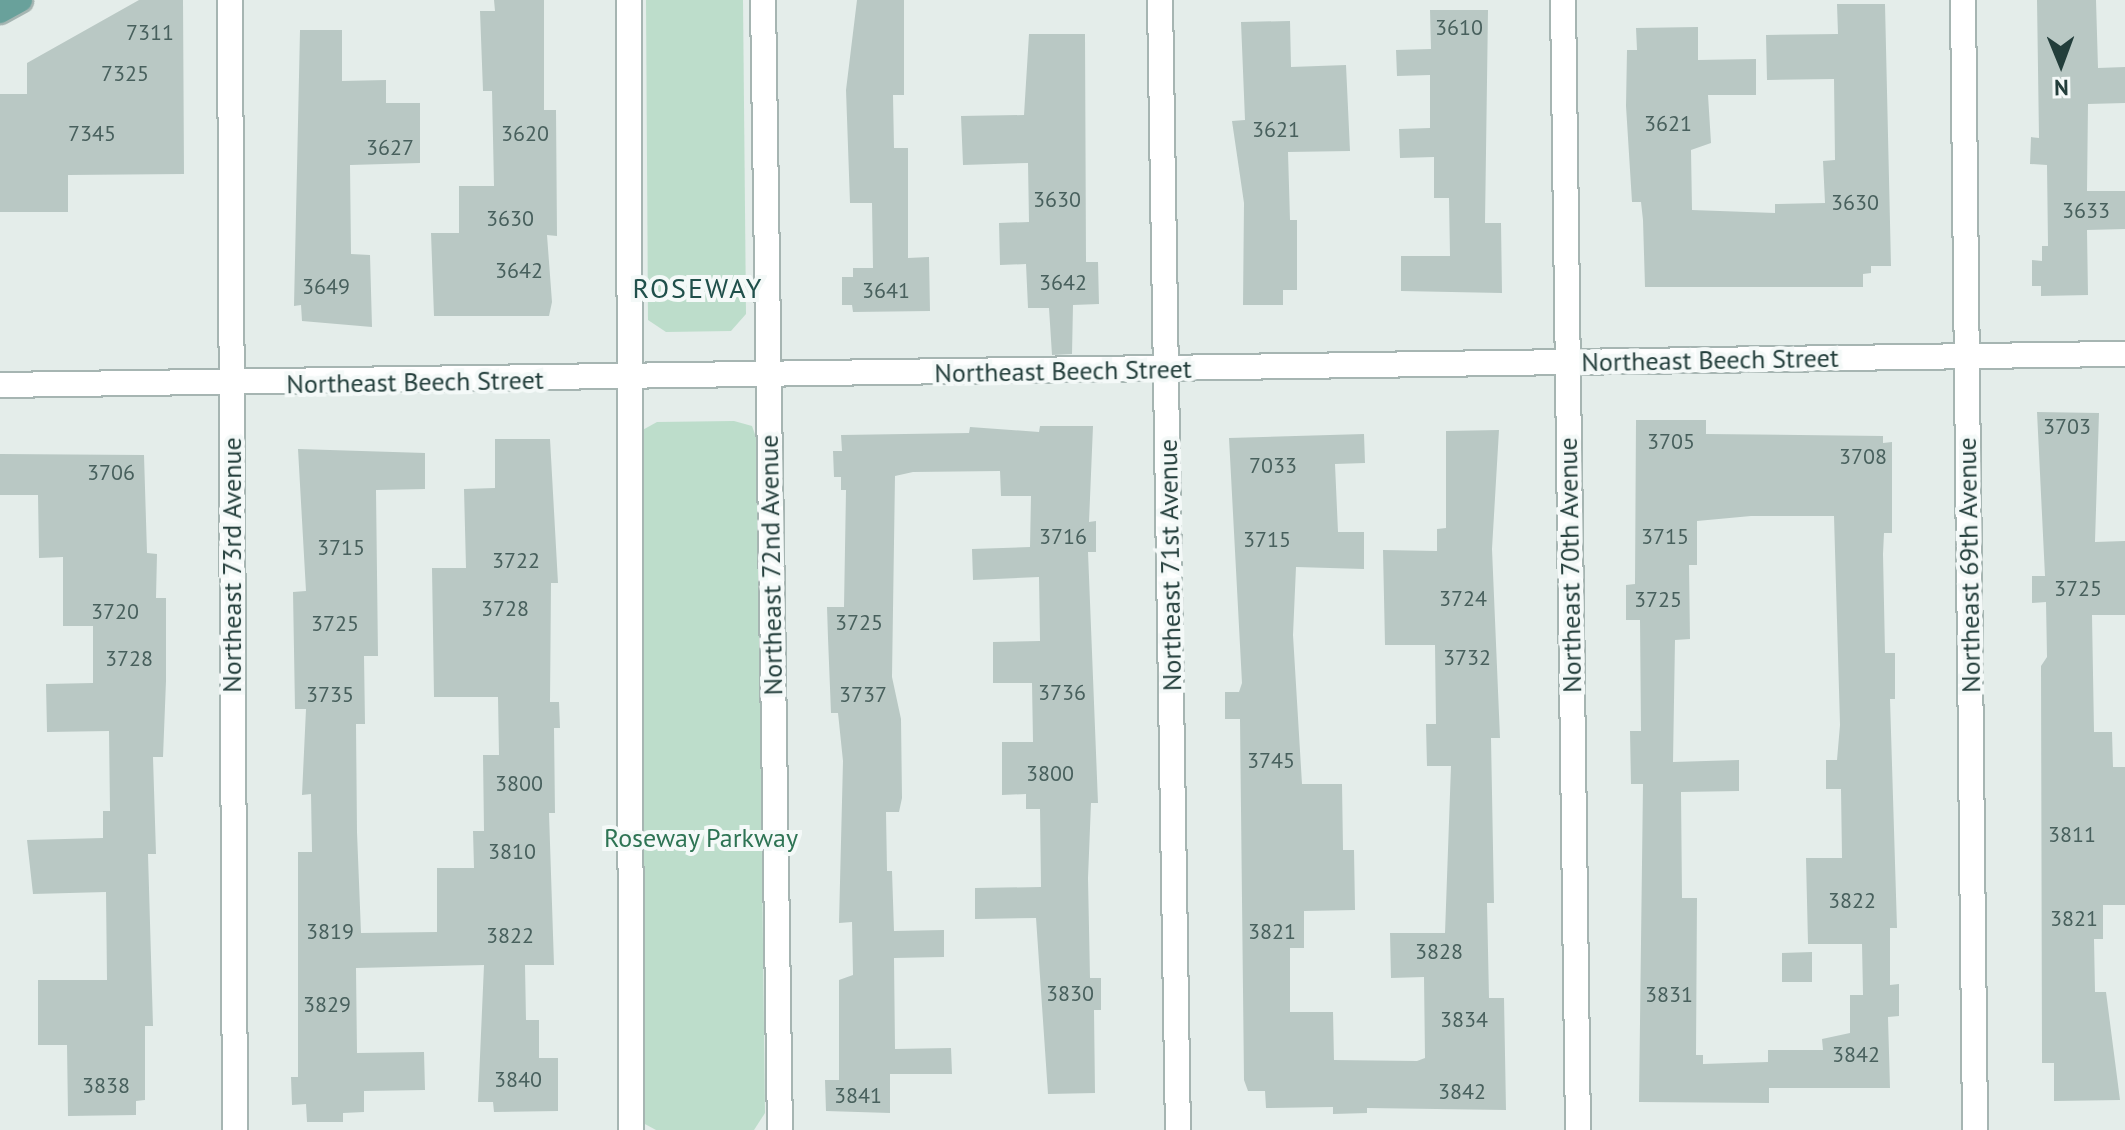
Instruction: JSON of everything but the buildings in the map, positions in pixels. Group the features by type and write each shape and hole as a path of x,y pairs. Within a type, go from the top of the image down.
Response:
{"main road":[{"path":"0,11 20,0"}],"street":[{"name":"Northeast 73rd Avenue","path":"230,0 235,1130"},
{"path":"629,0 631,1130"},
{"name":"Northeast 72nd Avenue","path":"763,0 780,1130"},
{"name":"Northeast 71st Avenue","path":"1160,0 1178,1130"},
{"name":"Northeast 70th Avenue","path":"1563,0 1578,1130"},
{"name":"Northeast 69th Avenue","path":"1963,0 1975,1130"},
{"name":"Northeast Beech Street","path":"0,385 768,378 2125,354"}],"green space":[{"path":"646,0 743,0 746,314 731,331 666,332 648,320"},
{"name":"Roseway Parkway","path":"734,421 752,426 757,440 765,1113 754,1130 656,1130 643,1123 639,432 657,422"}],"district":[{"name":"ROSEWAY","path":"698,288"}]}
